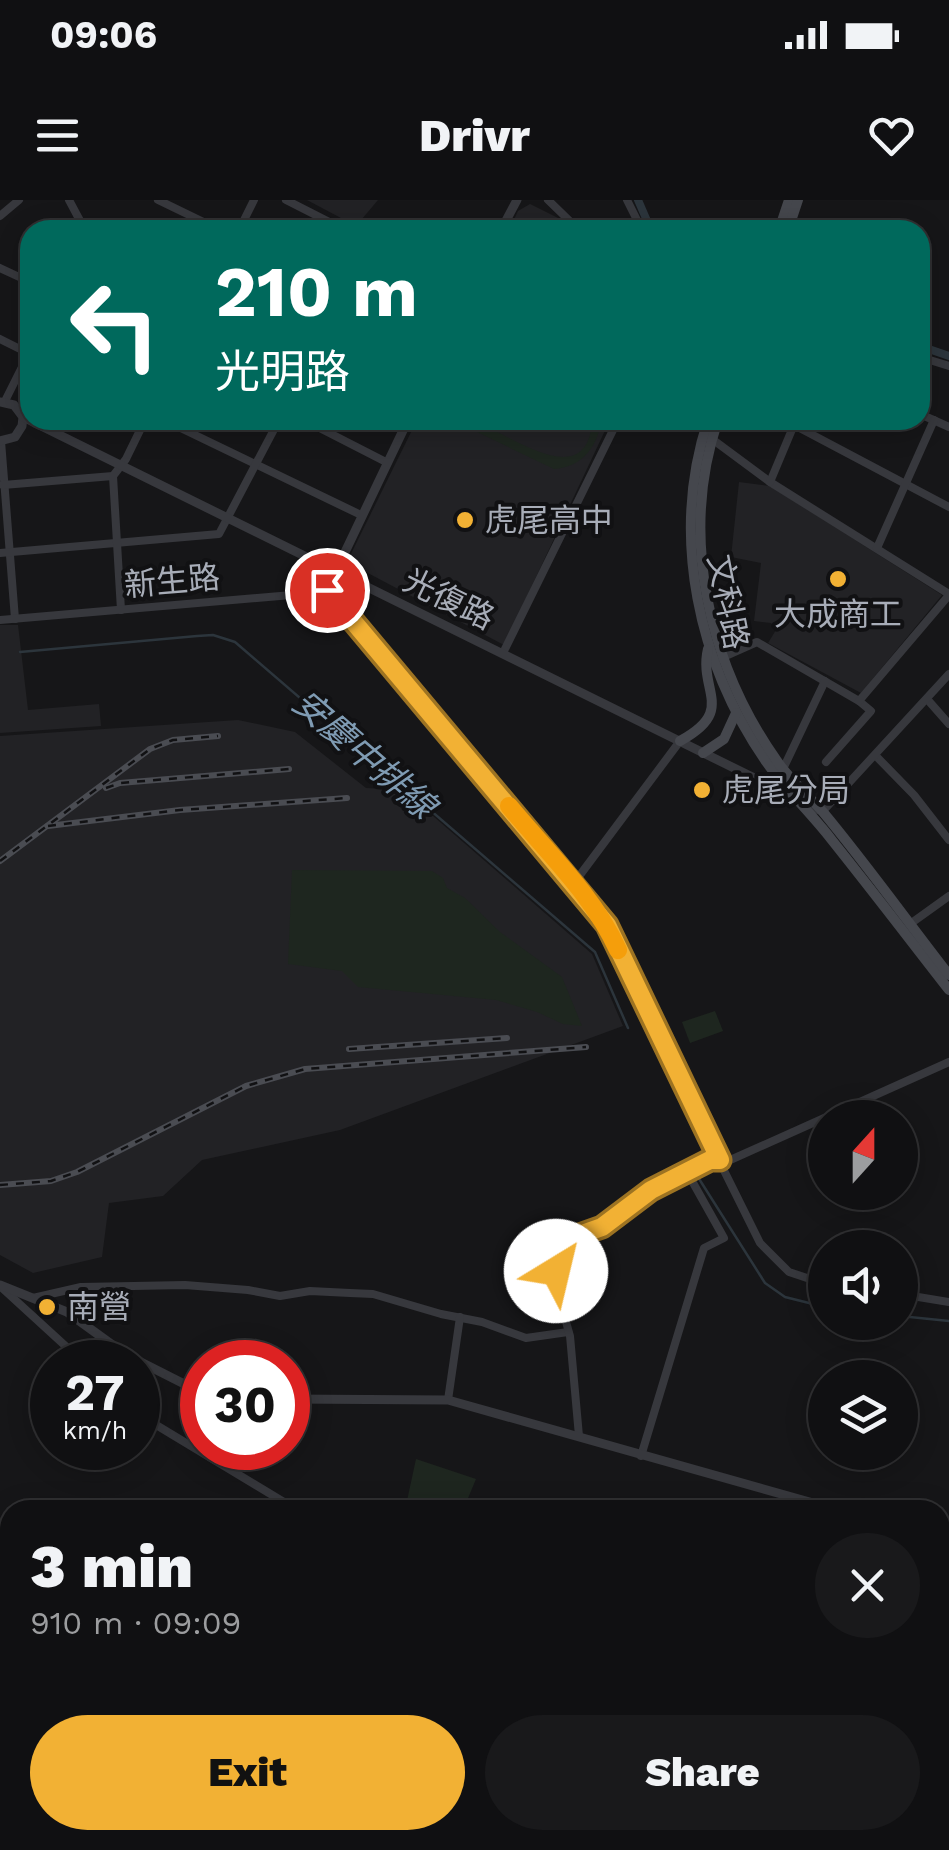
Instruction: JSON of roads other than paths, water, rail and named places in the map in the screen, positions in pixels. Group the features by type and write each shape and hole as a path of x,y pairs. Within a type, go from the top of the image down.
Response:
{"main road":[{"name":"文科路","path":"708,430 694,486 692,550 708,648 779,778 798,799"},
{"name":"文科路","path":"708,430 701,507 702,570 721,658 739,709"},
{"path":"680,741 698,731 712,709 708,648"},
{"path":"702,753 724,738 739,709"},
{"name":"文科路","path":"779,778 822,812"},
{"path":"798,799 949,990"},
{"path":"822,812 949,975"}],"street":[{"path":"0,216 19,200"},
{"path":"158,200 199,220"},
{"path":"286,200 325,220"},
{"path":"548,200 569,220"},
{"path":"2,401 20,369"},
{"path":"930,418 949,426"},
{"path":"930,429 934,420"},
{"name":"光復路","path":"49,430 702,753 779,778"},
{"path":"121,610 113,476 140,430"},
{"path":"184,430 361,515"},
{"path":"5,552 215,536 230,518 274,430"},
{"path":"324,430 386,462"},
{"path":"403,430 327,590 607,925 760,1243 774,1259 808,1281"},
{"path":"502,653 613,430"},
{"path":"708,430 770,482 949,594 859,701"},
{"path":"770,482 792,430"},
{"path":"808,430 949,507"},
{"path":"877,548 929,430"},
{"path":"1,441 5,552 15,619"},
{"path":"2,486 113,476"},
{"name":"新生路","path":"0,620 327,590"},
{"path":"721,658 757,642 870,711 826,762"},
{"path":"798,799 822,812 949,674"},
{"path":"779,778 825,681"},
{"path":"927,699 949,724"},
{"path":"574,884 680,741"},
{"path":"875,754 949,840"},
{"path":"910,924 949,896"},
{"path":"579,1436 568,1332 557,1290 556,1271 561,1249 568,1239 610,1222 651,1190 710,1160 728,1161 949,1062"},
{"path":"641,1456 704,1248 724,1238 687,1172"},
{"path":"32,1298 99,1287 185,1285 280,1296 310,1290 373,1294 526,1338 568,1332"},
{"path":"0,1286 67,1312 125,1354 180,1382"},
{"path":"0,1286 60,1340"},
{"path":"918,1297 949,1302"},
{"path":"448,1400 460,1317"},
{"path":"310,1399 448,1400 802,1500"},
{"path":"160,1427 281,1500"}],"waterway":[{"path":"638,200 647,220"},
{"path":"930,349 949,356"},
{"name":"安慶中排線","path":"20,652 213,635 235,642 595,952 628,1028"},
{"name":"安慶中排線","path":"696,1174 765,1283 785,1297 808,1303"},
{"name":"安慶中排線","path":"918,1318 949,1321"}],"railway":[{"path":"0,861 150,749 173,740 218,736"},
{"path":"106,788 120,783 289,769"},
{"path":"48,826 180,810 347,798"},
{"path":"349,1049 507,1038"},
{"path":"0,1185 51,1181 77,1172 246,1086 305,1069 586,1047"}],"place":[{"name":"虎尾高中","path":"465,520"},
{"name":"大成商工","path":"838,579"},
{"name":"虎尾分局","path":"702,790"},
{"name":"南營","path":"47,1307"}]}
